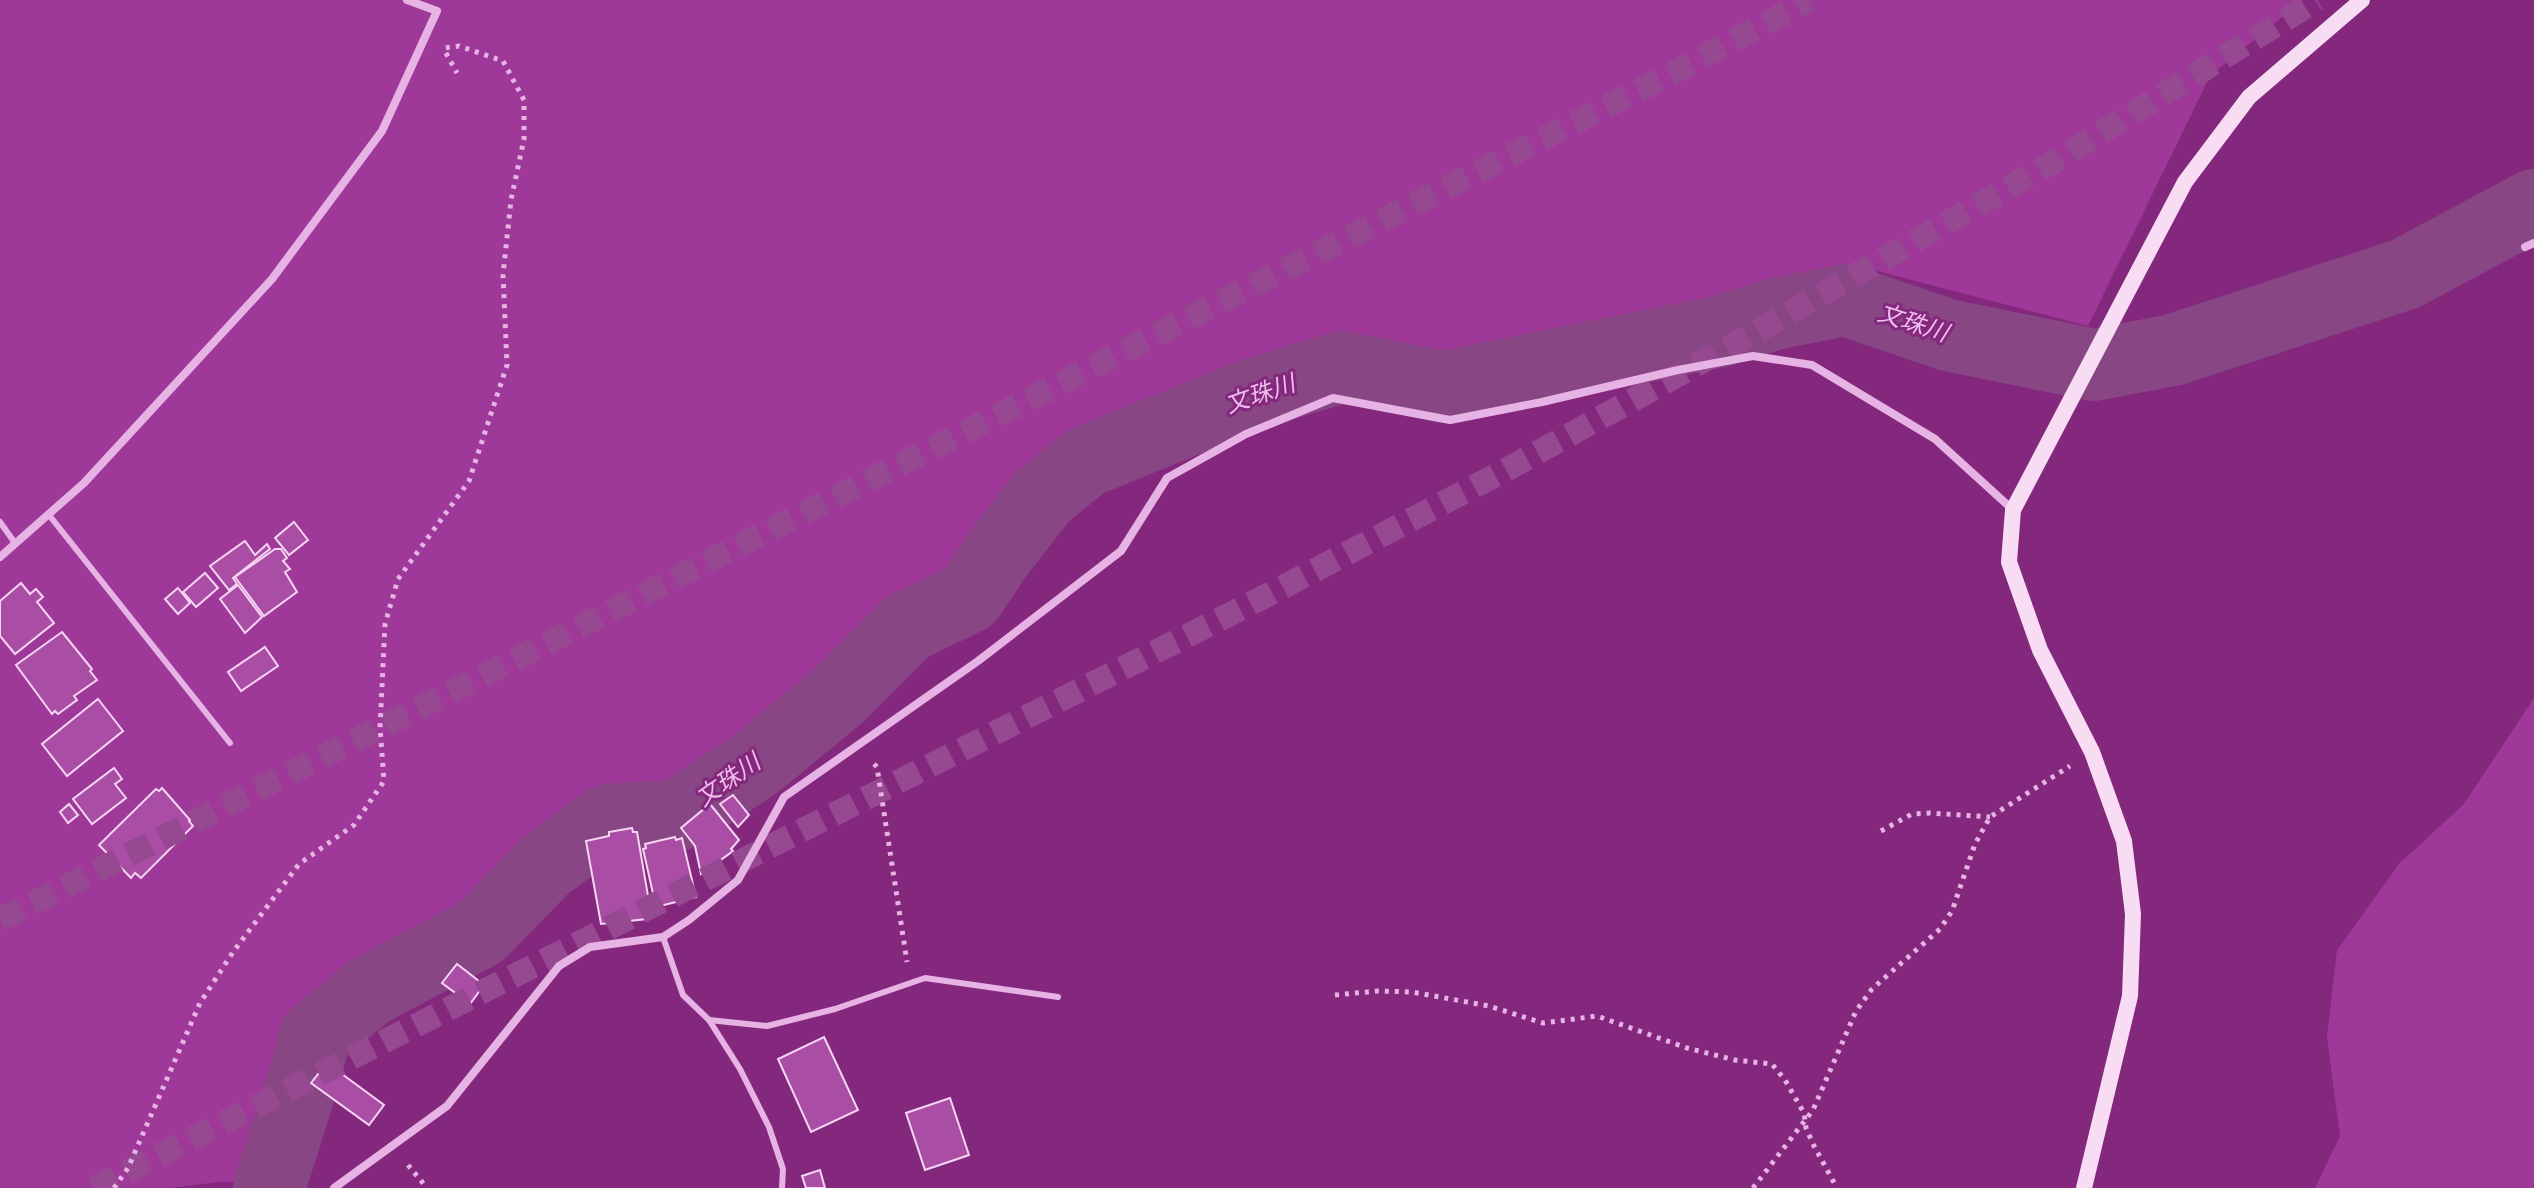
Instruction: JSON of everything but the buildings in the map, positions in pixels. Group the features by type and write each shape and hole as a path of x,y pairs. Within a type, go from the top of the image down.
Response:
{"street":[{"path":"0,557 84,483 272,279 382,131 437,11 407,0"},
{"path":"2084,1188 2130,996 2133,914 2124,841 2092,752 2040,650 2009,562 2013,510 2185,182 2249,97 2362,0"},
{"path":"334,1188 447,1106 559,966 590,947 663,937 738,880 784,797 978,661 1121,551 1167,478 1246,434 1333,398 1450,420 1753,356 1812,365 1935,439 2013,510"}],"lane":[{"path":"49,515 230,743"},
{"path":"0,522 15,543"},
{"path":"663,937 683,995 709,1020 740,1069 769,1127 783,1169 782,1188"},
{"path":"709,1020 767,1026 835,1009 925,978 1058,997"}],"path":[{"path":"114,1188 128,1168 200,1003 233,952 299,864 354,825 384,781 380,728 385,624 398,579 469,481 507,365 503,275 511,200 524,139 524,100 503,61 459,46 443,48"},
{"path":"854,747 877,767 910,983"},
{"path":"1753,1188 1813,1110 1856,1011 1887,973 1940,929 1952,911 1975,844 1990,817 2092,752"},
{"path":"1881,831 1912,814 1990,817"},
{"path":"1335,995 1412,992 1489,1006 1543,1023 1597,1016 1687,1048 1735,1060 1772,1064 1804,1113 1814,1146 1837,1188"}],"shaded area":[{"path":"0,0 2303,0 2210,76 2088,326 1870,269 1599,336 1440,364 1336,350 1177,415 1082,446 1029,487 964,590 905,611 784,731 727,775 672,805 622,808 596,823 469,929 362,990 310,1033 264,1182 219,1182 169,1188 0,1188"},
{"path":"2534,698 2534,1188 2315,1188 2340,1136 2327,1037 2337,950 2399,864 2464,804"}],"waterway":[{"name":"文珠川","path":"269,1188 314,1037 369,991 481,932 546,865 608,820 678,815 757,763 837,697 907,627 969,597 1043,496 1085,462 1252,394 1342,367 1444,387 1721,331 1774,314 1845,300 1948,335 2094,365 2173,350 2405,274 2534,205"}],"tunnel":[{"path":"0,920 1671,74 1809,0"},
{"path":"94,1188 1260,599 1504,471 2053,162 2317,0"}]}
